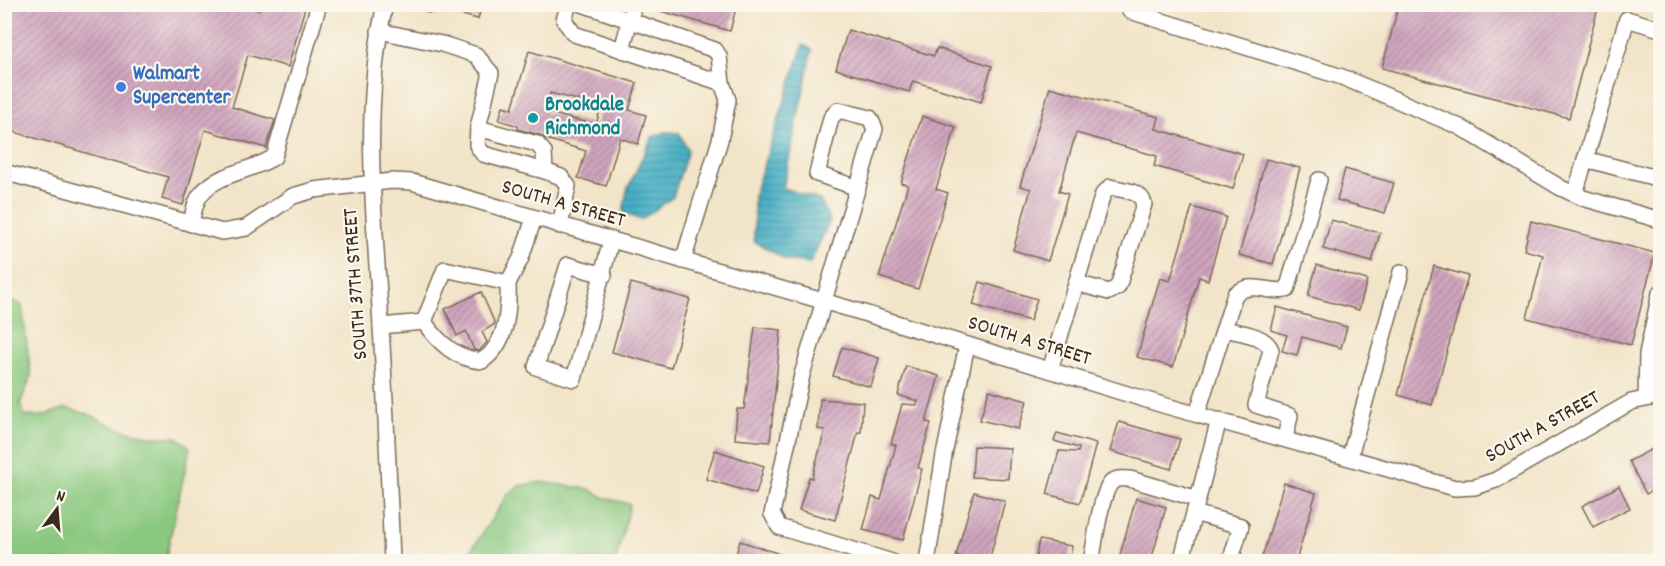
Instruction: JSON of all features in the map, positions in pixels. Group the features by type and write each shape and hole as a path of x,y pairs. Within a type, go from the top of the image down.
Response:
{"street":[{"path":"190,224 201,194 212,184 263,164 274,157 319,4"},
{"name":"SOUTH 37TH STREET","path":"385,4 373,102 371,183 381,326 392,561"},
{"path":"569,4 564,20 574,34 722,83"},
{"path":"582,4 715,50 719,56 722,83 728,100 683,261"},
{"path":"622,50 634,4"},
{"path":"1131,4 1130,12 1353,81 1460,127 1575,194 1660,220"},
{"path":"1575,194 1627,19 1660,29"},
{"path":"380,31 442,44 477,56 491,73 478,128 477,145 483,154 561,177 568,186 560,226"},
{"path":"858,188 819,177 817,174 831,118 838,110 870,118 875,125 858,188 802,375 772,514 779,527 892,561"},
{"path":"478,128 537,144 544,152 544,171"},
{"path":"1585,159 1660,179"},
{"name":"SOUTH A STREET","path":"4,172 222,232 246,228 293,196 314,190 371,183 412,182 1455,488 1475,487 1496,480 1631,402 1653,397"},
{"path":"1197,414 1235,294 1243,288 1255,286 1278,292 1287,290 1319,180"},
{"path":"1050,370 1103,194 1110,187 1137,194 1143,198 1144,204 1118,286 1109,292 1076,284"},
{"path":"424,322 439,342 468,360 482,362 496,352 509,310 508,283 521,258 534,218"},
{"path":"604,275 568,265 536,367 574,379 604,275 611,241"},
{"path":"424,322 445,269 508,283"},
{"path":"1350,456 1401,272"},
{"path":"1653,397 1660,293"},
{"path":"381,326 424,322"},
{"path":"1224,329 1262,339 1268,343 1270,350 1256,405 1290,416 1285,438"},
{"path":"927,561 967,345"},
{"path":"1181,561 1219,420"},
{"path":"1091,561 1106,494 1112,482 1120,478 1130,479 1240,526 1230,561"}],"green space":[{"path":"5,299 22,305 31,376 20,404 25,416 42,416 66,408 88,414 119,429 154,437 177,437 190,447 165,561 5,561"},
{"path":"542,482 589,489 605,498 630,504 616,561 464,561 509,493 519,486"}],"water":[{"path":"803,45 812,50 783,188 820,200 830,221 810,263 786,260 754,241 754,194"},
{"path":"666,132 679,133 688,150 673,197 641,220 623,213 627,190 652,137"}],"building":[{"name":"Walmart Supercenter","path":"4,4 240,4 259,10 261,4 306,4 288,67 248,55 232,107 275,120 266,148 205,130 183,205 162,199 168,177 4,129"},
{"path":"440,4 482,4 478,19 439,9"},
{"path":"648,4 737,4 730,31 647,7"},
{"path":"1399,4 1599,4 1569,118 1382,68"},
{"path":"848,30 934,56 937,48 992,66 981,102 913,81 909,92 836,69"},
{"name":"Brookdale Richmond","path":"529,51 637,83 629,110 646,115 638,144 620,138 606,186 578,178 586,151 546,139 499,120 503,106 512,109","holes":["550,93 601,106 596,125 545,112"]},
{"path":"1050,87 1159,117 1156,129 1243,154 1233,189 1154,166 1157,156 1076,133 1059,191 1068,194 1048,261 1013,250 1031,189 1020,186"},
{"path":"922,116 956,127 936,189 948,193 918,289 879,277 908,185 901,183"},
{"path":"1266,159 1300,168 1273,264 1239,255"},
{"path":"1345,169 1394,183 1385,213 1337,200"},
{"path":"1192,207 1226,217 1208,280 1199,277 1173,367 1137,357 1160,278 1170,281"},
{"path":"1331,220 1380,233 1372,262 1323,249"},
{"path":"1531,221 1655,253 1631,345 1527,318 1543,255 1524,250"},
{"path":"1317,265 1367,280 1359,310 1308,296"},
{"path":"1434,266 1468,276 1432,405 1398,395"},
{"path":"980,282 1037,299 1030,321 973,305"},
{"path":"631,283 690,299 671,368 612,352"},
{"path":"481,292 495,324 482,332 487,342 479,351 474,350 466,331 457,336 445,309"},
{"path":"1277,307 1347,327 1341,348 1302,337 1297,355 1282,351 1287,335 1271,330"},
{"path":"755,327 781,330 770,442 735,439 737,409 744,409"},
{"path":"842,347 879,358 871,387 833,376"},
{"path":"906,366 939,376 926,422 931,423 918,468 922,469 903,540 863,530 872,497 881,500 896,445 891,444 902,404 917,405 918,401 898,395"},
{"path":"989,390 1027,401 1018,429 980,420"},
{"path":"820,399 863,402 861,432 858,432 835,520 799,510 809,477 812,478 825,430 818,429"},
{"path":"1119,422 1180,439 1171,469 1110,451"},
{"path":"1057,433 1096,444 1080,503 1047,494 1059,451 1078,452 1079,448 1054,441"},
{"path":"1660,445 1660,486 1646,494 1629,461"},
{"path":"974,446 1010,448 1008,479 972,477"},
{"path":"715,450 764,466 756,494 706,479"},
{"path":"1284,483 1316,493 1296,561 1261,561"},
{"path":"1619,486 1630,508 1593,527 1582,506"},
{"path":"974,492 1005,501 989,561 975,561 956,556"},
{"path":"1136,498 1166,507 1151,561 1119,558"},
{"path":"1039,540 1072,546 1069,561 1035,561"},
{"path":"740,541 793,559 792,561 734,561"}],"place":[{"name":"Walmart Supercenter","path":"121,87"},
{"name":"Brookdale Richmond","path":"533,118"}]}
